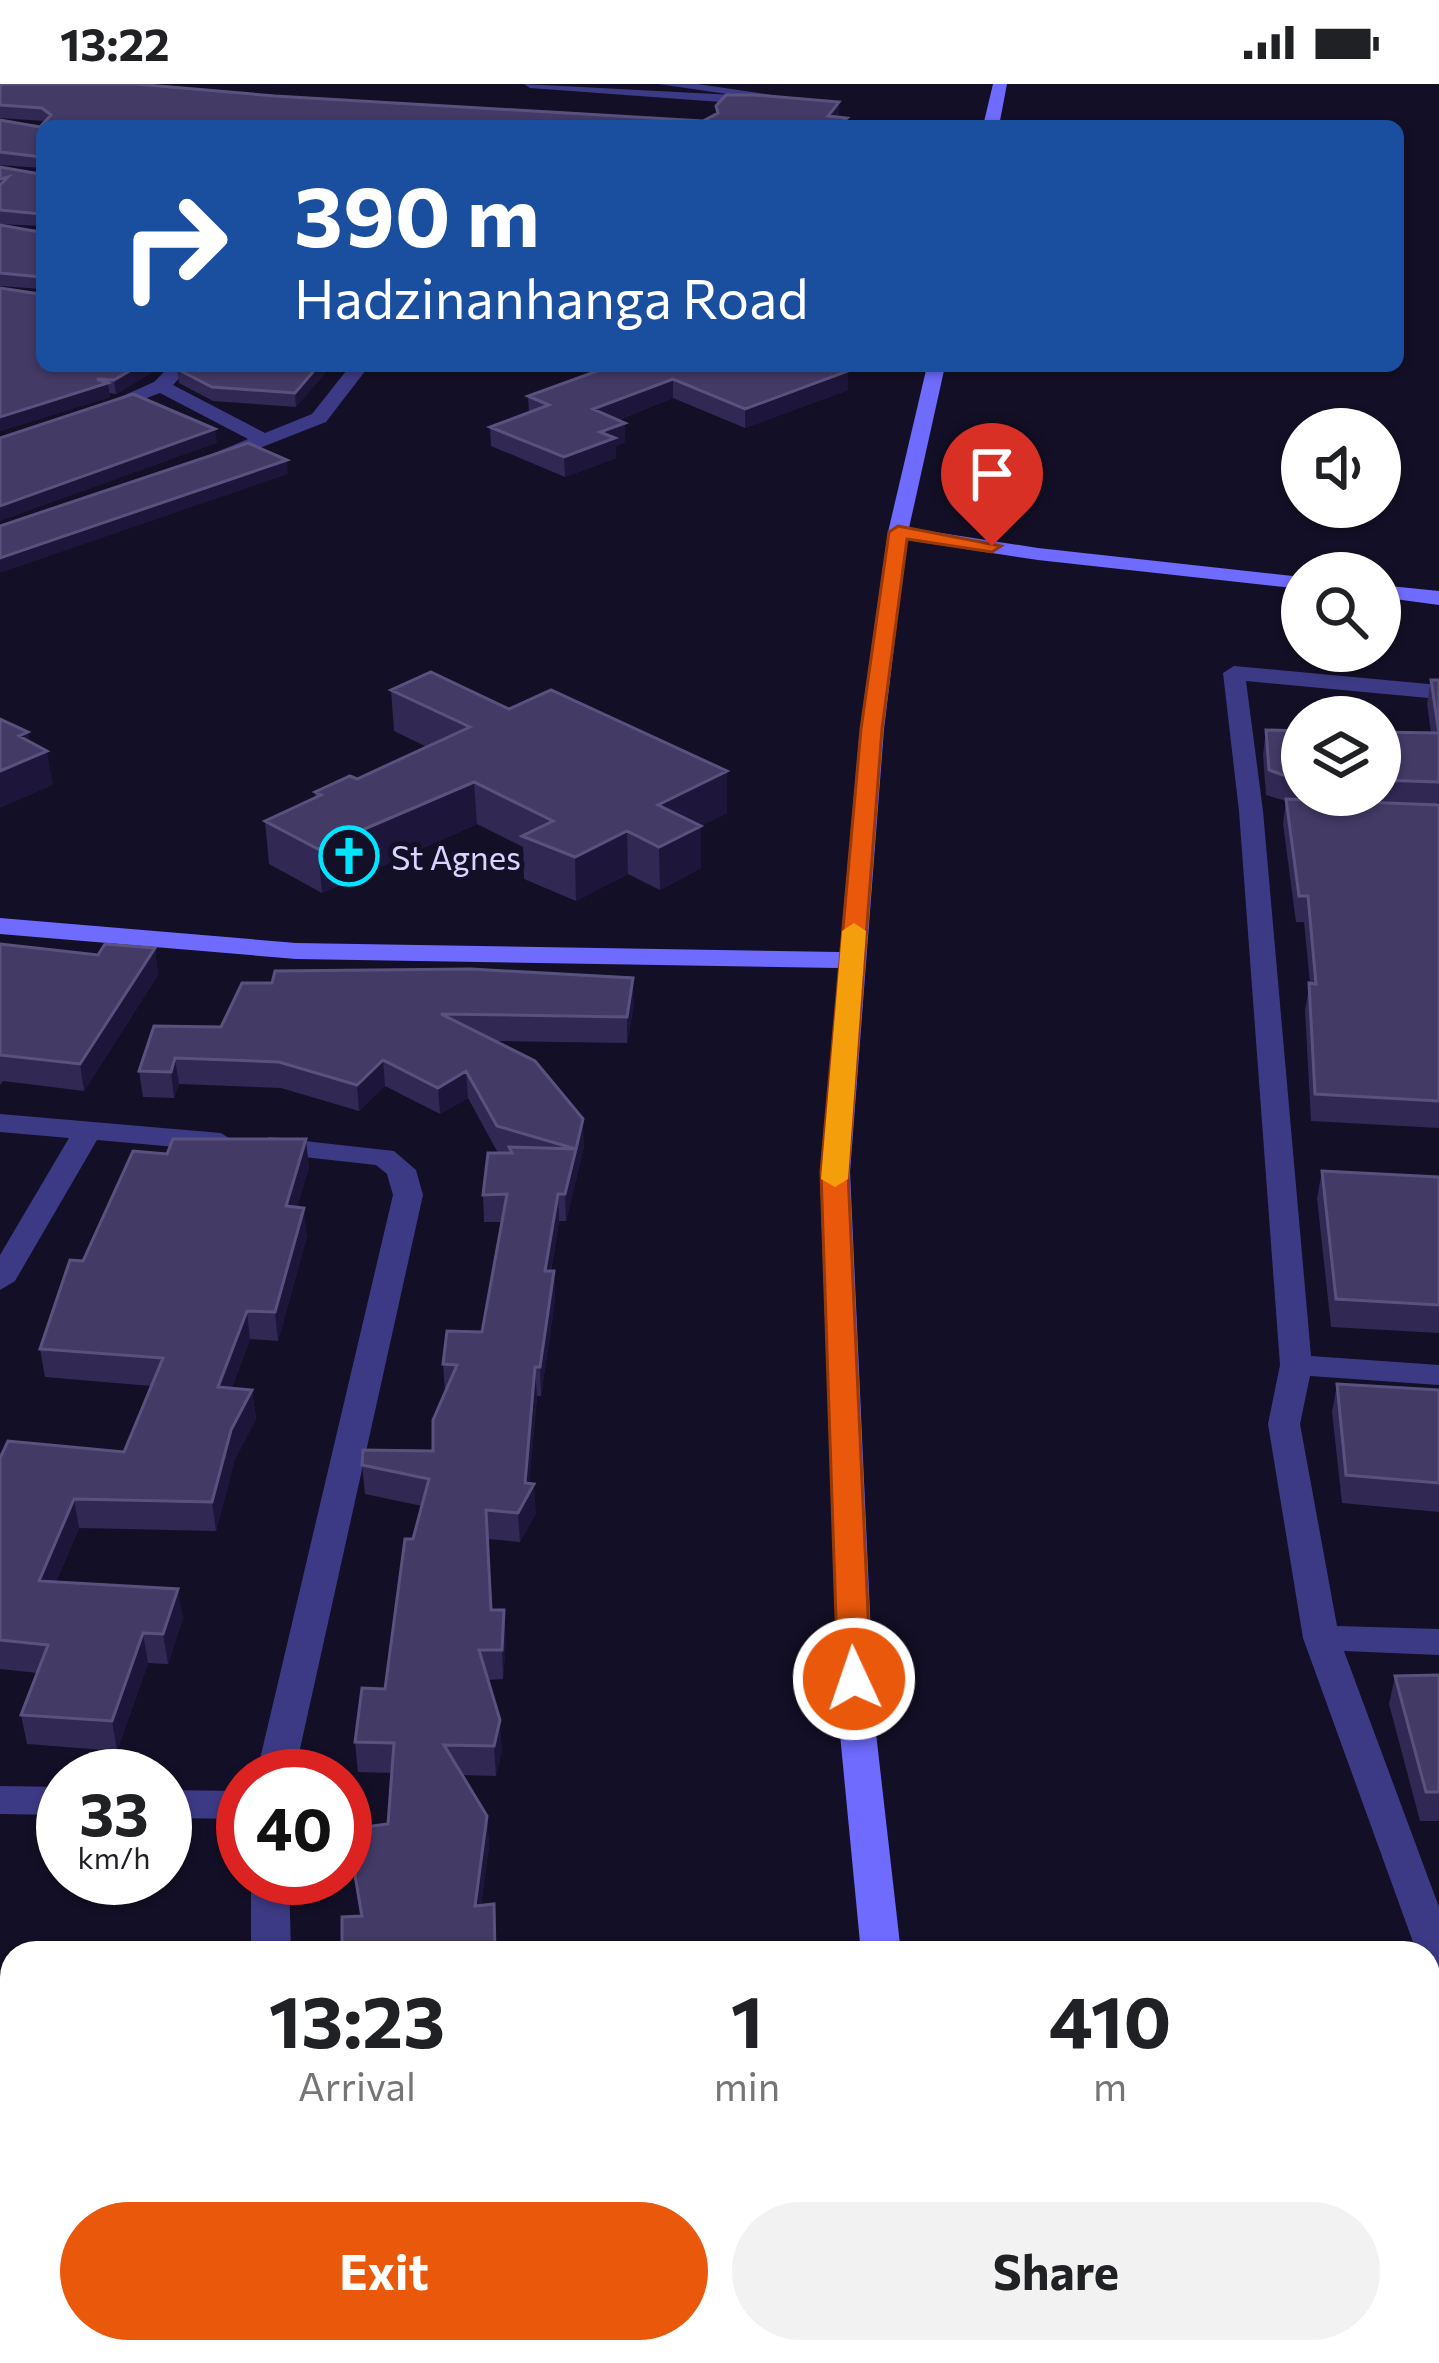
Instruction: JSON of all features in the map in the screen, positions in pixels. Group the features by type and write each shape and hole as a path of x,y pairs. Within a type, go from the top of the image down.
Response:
{"street":[{"path":"977,84 1000,85 992,120"},
{"path":"88,413 161,386 175,372"},
{"path":"200,464 319,418 355,372"},
{"path":"880,1941 857,1724 835,1172 872,729 898,532 935,372"},
{"path":"161,386 266,442"},
{"path":"898,532 1281,580"},
{"path":"1401,593 1439,598"},
{"path":"1432,1941 1321,1638 1284,1424 1296,1365 1263,812 1234,673 1439,692"},
{"path":"0,926 296,951 851,960"},
{"path":"0,1123 346,1152 384,1157 401,1170 408,1195 281,1749"},
{"path":"0,1281 88,1132"},
{"path":"1296,1365 1439,1375"},
{"path":"1321,1638 1439,1642"},
{"path":"0,1800 36,1801"},
{"path":"270,1905 271,1941"}],"lane":[{"path":"530,84 748,100 773,96 664,84"}],"building":[{"path":"136,84 686,120 46,120 51,115 42,108 0,105 0,86"},
{"path":"726,95 839,102 828,116 847,118 705,120 718,113 716,106"},
{"path":"0,120 36,126 36,156 0,152"},
{"path":"0,167 36,173 36,213 0,210 0,185 8,177 0,179"},
{"path":"0,225 36,231 36,276 0,273"},
{"path":"0,288 36,293 36,372 128,372 114,380 97,379 108,383 0,417"},
{"path":"183,372 313,372 295,393 212,387"},
{"path":"594,372 845,372 745,409 673,379 593,409 625,423 600,432 615,438 564,457 490,427 549,405 528,396"},
{"path":"133,394 215,429 0,506 0,438"},
{"path":"248,443 287,460 0,558 0,526"},
{"path":"431,672 509,709 551,690 727,771 658,805 701,826 659,847 627,831 575,857 522,836 553,821 474,782 318,849 265,821 321,795 315,792 350,776 357,779 470,727 391,690"},
{"path":"1431,680 1439,680 1439,733"},
{"path":"0,719 28,732 19,736 47,751 0,771"},
{"path":"1266,730 1281,730 1281,774 1269,770"},
{"path":"1401,732 1439,733 1439,782 1401,781"},
{"path":"1401,804 1439,805 1439,1101 1315,1094 1309,983 1316,984 1308,896 1299,896 1288,816 1401,816"},
{"path":"0,944 98,955 105,944 155,948 80,1064 0,1055"},
{"path":"471,969 633,978 627,1017 441,1014 535,1061 583,1119 576,1149 497,1126 466,1071 438,1088 383,1060 357,1085 279,1062 175,1058 171,1072 139,1071 154,1026 221,1027 242,983 272,983 275,971"},
{"path":"173,1139 306,1139 286,1206 304,1208 275,1312 247,1311 218,1387 252,1390 231,1430 212,1502 74,1499 39,1581 178,1589 163,1634 143,1633 112,1721 21,1715 48,1645 0,1640 0,1458 8,1441 124,1452 163,1358 40,1349 70,1260 83,1261 133,1151 167,1154"},
{"path":"509,1147 576,1149 565,1194 558,1194 545,1271 554,1271 540,1367 535,1367 525,1483 534,1484 518,1513 486,1510 491,1610 504,1610 502,1650 479,1650 500,1720 494,1746 444,1745 487,1816 475,1906 494,1904 495,1941 342,1941 342,1917 362,1916 360,1905 372,1905 372,1826 388,1824 394,1743 355,1742 362,1688 385,1689 405,1539 413,1539 429,1479 362,1465 363,1450 433,1451 433,1420 457,1365 443,1364 447,1331 482,1332 507,1194 483,1195 488,1153 512,1153"},
{"path":"1322,1171 1439,1177 1439,1305 1336,1299"},
{"path":"1337,1384 1439,1390 1439,1483 1346,1475"},
{"path":"1439,1675 1439,1792 1426,1792 1395,1676"}],"slow traffic":[{"path":"835,1179 854,931"}],"place":[{"name":"St Agnes","path":"349,856"}],"route":[{"path":"854,1679 835,1172 872,729 898,532 992,546"}]}
